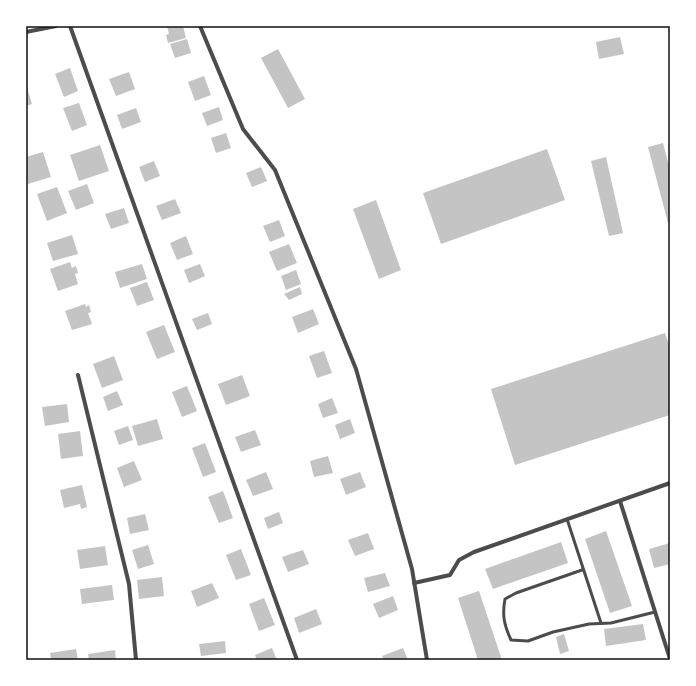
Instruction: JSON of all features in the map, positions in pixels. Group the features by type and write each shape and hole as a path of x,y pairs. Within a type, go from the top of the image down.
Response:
{"street":[{"path":"26,32 56,26"},
{"path":"70,26 297,660"},
{"path":"200,26 243,129 275,170 356,369 412,569 427,660"},
{"path":"78,375 129,584 136,660"},
{"path":"414,583 450,575 459,560 474,552 670,483"},
{"path":"620,500 670,659"}],"lane":[{"path":"567,519 600,623"},
{"path":"582,570 516,592 505,599 502,612 505,628 511,640 528,641 553,632 589,624 612,623 655,612"}],"building":[{"path":"167,26 183,26 186,38 168,43 166,35 169,34"},
{"path":"620,37 624,54 599,59 596,42"},
{"path":"187,39 191,53 175,58 170,44"},
{"path":"278,49 305,99 288,108 261,58"},
{"path":"70,68 78,91 64,97 55,74"},
{"path":"129,72 135,89 116,96 109,79"},
{"path":"204,76 211,95 195,101 188,82"},
{"path":"26,84 32,104 26,106"},
{"path":"79,103 87,125 72,131 63,108"},
{"path":"219,107 223,120 207,126 202,113"},
{"path":"136,108 141,122 122,129 117,115"},
{"path":"226,133 231,148 216,153 211,138"},
{"path":"663,143 670,170 670,222 668,223 648,147"},
{"path":"100,145 109,171 79,181 70,155"},
{"path":"547,149 565,200 441,244 423,193"},
{"path":"43,152 51,177 28,184 26,178 26,157"},
{"path":"606,157 623,233 609,236 591,161"},
{"path":"154,161 160,176 145,182 139,167"},
{"path":"261,167 267,181 252,187 246,173"},
{"path":"87,184 94,203 76,210 68,191"},
{"path":"57,187 67,213 47,221 37,194"},
{"path":"175,199 181,213 162,220 156,206"},
{"path":"376,200 401,270 379,279 353,209"},
{"path":"124,208 129,223 111,229 105,214"},
{"path":"279,220 285,236 270,242 263,226"},
{"path":"72,235 78,254 53,261 47,243"},
{"path":"186,236 193,254 177,260 170,243"},
{"path":"289,244 297,263 277,271 269,252"},
{"path":"70,262 72,268 76,266 78,273 75,274 78,284 58,291 50,269"},
{"path":"142,264 147,279 120,288 115,272"},
{"path":"200,264 205,276 189,283 184,270"},
{"path":"296,270 301,284 286,290 281,276"},
{"path":"147,282 154,300 137,306 130,288"},
{"path":"300,287 302,294 289,300 284,294"},
{"path":"85,304 86,307 89,305 91,312 88,313 92,324 72,330 65,311"},
{"path":"313,309 319,324 298,333 292,317"},
{"path":"208,313 212,324 197,330 192,319"},
{"path":"164,325 175,352 157,359 146,332"},
{"path":"665,333 670,348 670,415 515,465 491,389"},
{"path":"324,351 332,373 317,378 309,356"},
{"path":"114,356 123,380 102,388 93,364"},
{"path":"242,375 250,396 226,405 218,384"},
{"path":"187,386 197,411 182,417 172,392"},
{"path":"117,391 123,405 108,411 103,397"},
{"path":"332,398 338,413 323,418 318,404"},
{"path":"67,404 69,422 45,426 42,407"},
{"path":"157,419 163,439 138,446 132,426"},
{"path":"350,419 355,433 340,439 335,425"},
{"path":"128,426 133,440 119,445 114,431"},
{"path":"255,430 261,445 241,452 235,437"},
{"path":"80,431 83,456 61,459 58,434"},
{"path":"205,443 216,472 203,477 192,448"},
{"path":"328,456 333,473 314,477 310,461"},
{"path":"134,461 142,480 124,487 117,468"},
{"path":"266,472 273,489 253,496 246,480"},
{"path":"360,472 366,487 346,495 340,479"},
{"path":"82,485 87,507 81,509 80,504 64,508 60,490"},
{"path":"223,491 233,518 219,523 208,497"},
{"path":"279,512 283,523 268,529 264,518"},
{"path":"145,514 149,530 130,534 127,518"},
{"path":"606,531 632,606 610,613 585,539"},
{"path":"368,533 374,549 355,556 348,540"},
{"path":"561,542 568,563 493,589 485,569"},
{"path":"670,543 670,564 654,568 649,549"},
{"path":"148,545 154,564 138,569 132,550"},
{"path":"105,546 108,565 80,569 77,550"},
{"path":"241,549 251,575 236,580 226,555"},
{"path":"303,550 309,564 288,572 282,557"},
{"path":"385,573 390,586 368,592 364,578"},
{"path":"162,577 164,596 139,599 137,580"},
{"path":"212,583 219,598 197,607 191,591"},
{"path":"112,585 114,600 82,604 80,589"},
{"path":"479,591 502,660 478,660 458,598"},
{"path":"393,596 398,610 379,618 373,604"},
{"path":"264,598 275,625 259,631 249,604"},
{"path":"316,609 322,624 299,633 294,618"},
{"path":"643,624 646,640 606,646 604,629"},
{"path":"564,634 569,651 560,654 556,637"},
{"path":"225,641 226,653 201,656 199,644"},
{"path":"272,648 277,660 257,660 255,655"},
{"path":"403,648 408,660 384,660 382,656"},
{"path":"76,649 78,660 51,660 50,653"},
{"path":"115,650 116,660 89,660 88,654"}]}
